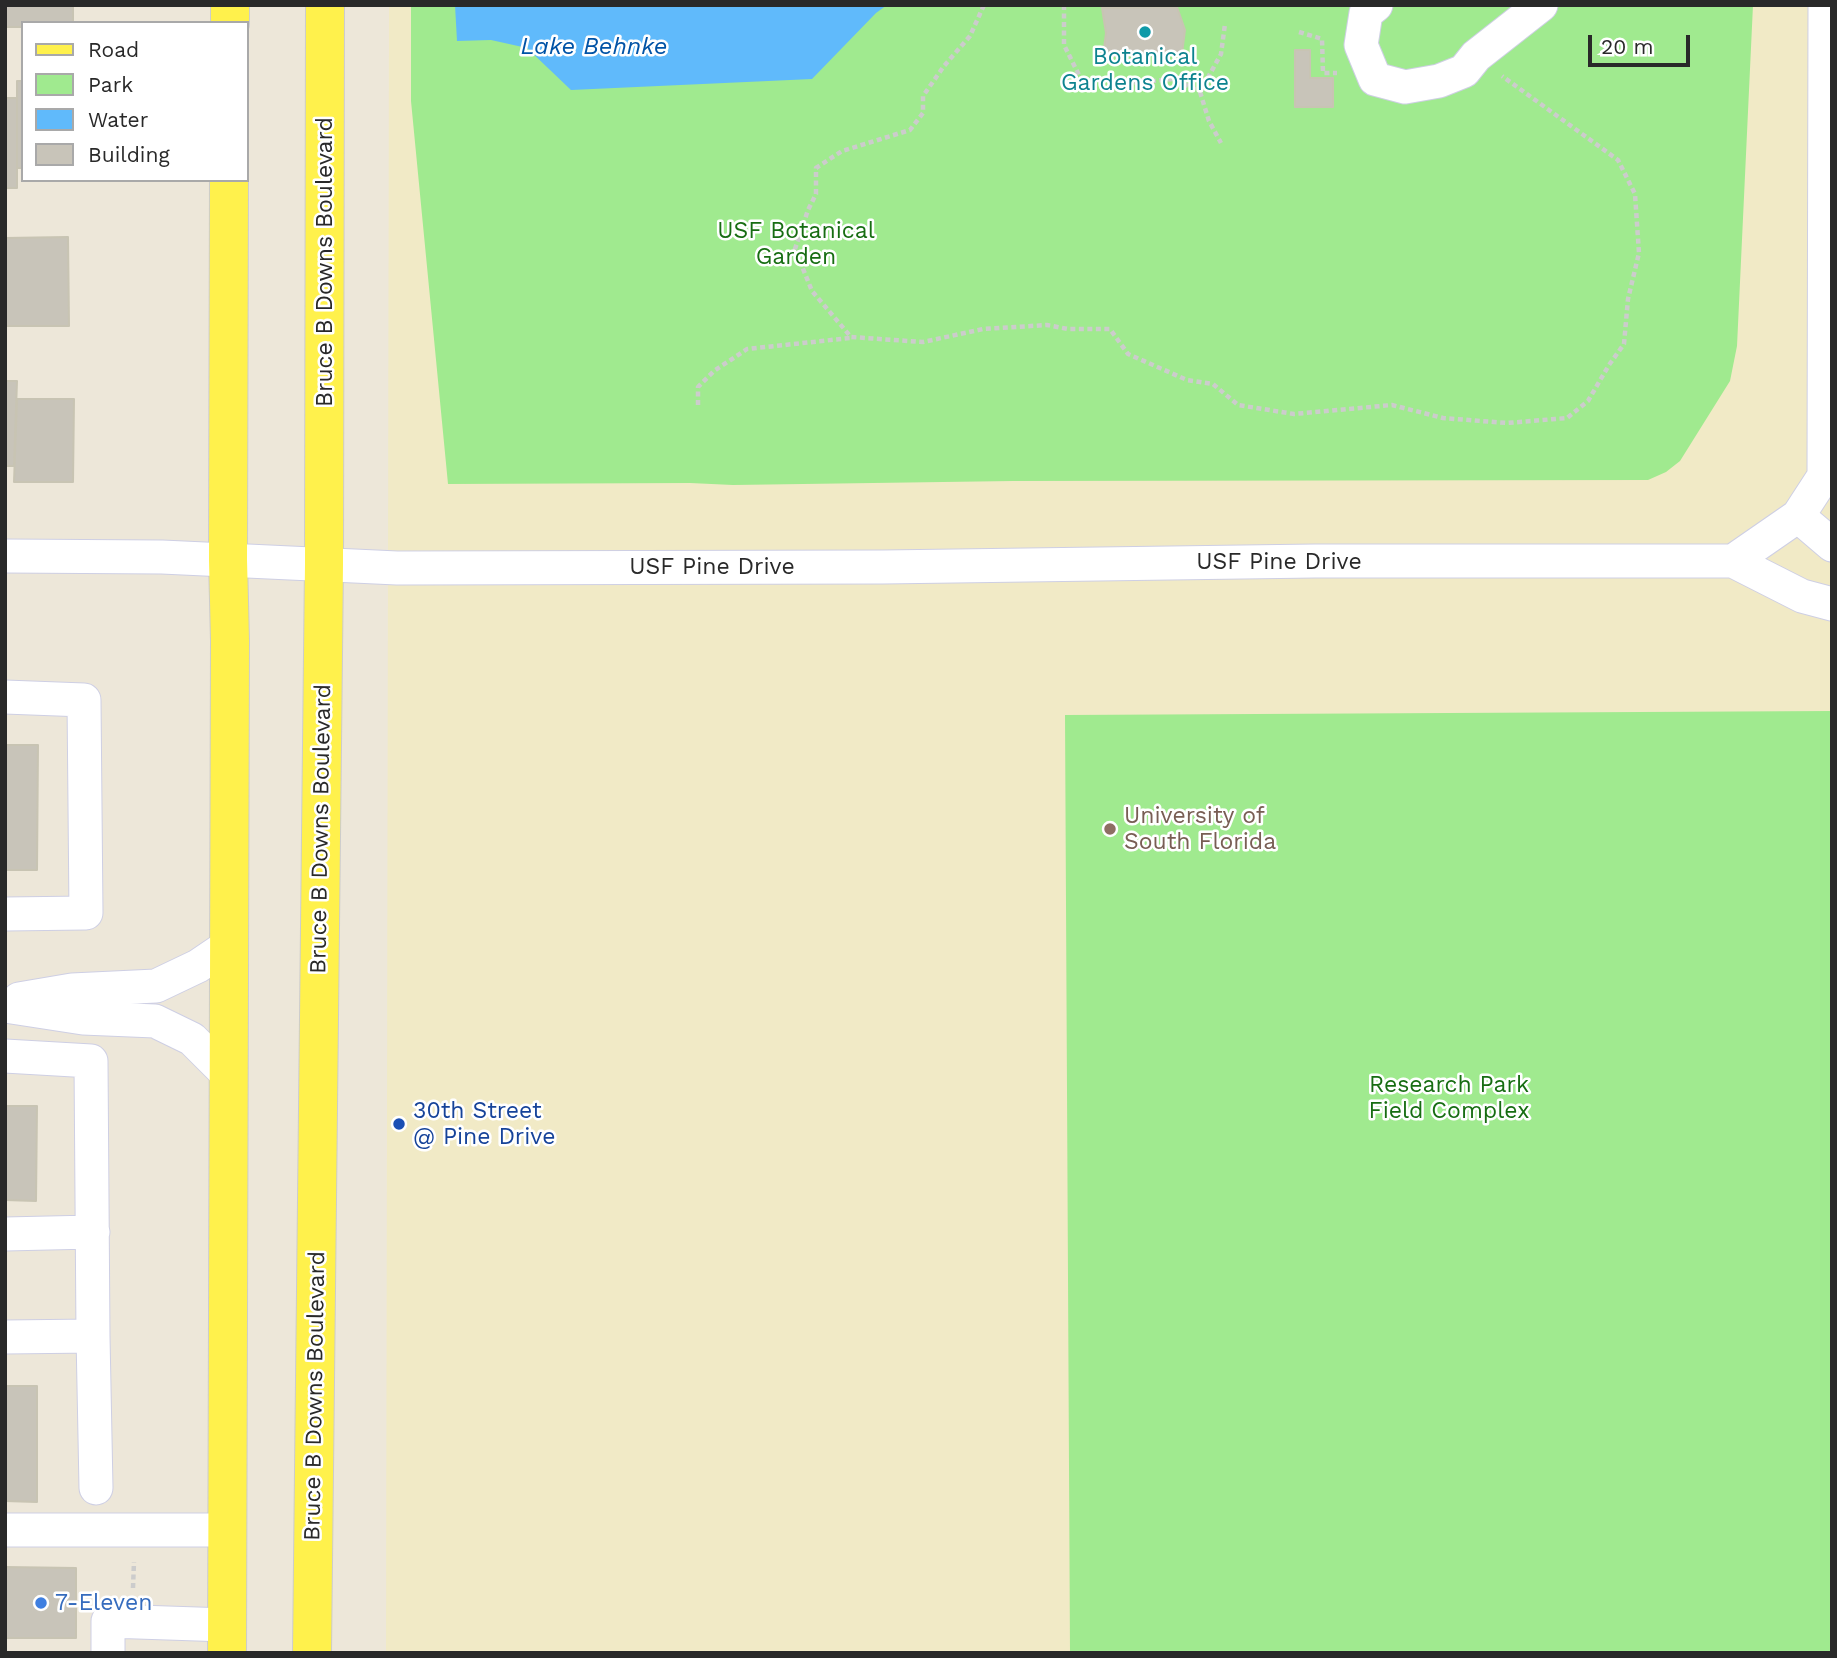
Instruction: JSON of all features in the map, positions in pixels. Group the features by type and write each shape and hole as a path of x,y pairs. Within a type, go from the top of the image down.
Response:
{"main road":[{"name":"Bruce B Downs Boulevard","path":"312,1653 324,564 325,5"},
{"path":"227,1639 229,182"}],"street":[{"path":"1376,5 1367,13 1361,45 1375,79 1396,87 1440,81 1464,71 1476,56 1541,5"},
{"path":"1825,5 1824,228 1828,479 1798,516 1733,561 1802,596 1832,604"},
{"path":"1824,228 1832,184"},
{"path":"1798,516 1832,545"},
{"name":"USF Pine Drive","path":"5,556 162,557 397,568 883,567 1315,561 1733,561"},
{"path":"5,698 84,700 86,913 5,914"},
{"path":"5,1004 72,990 156,986 198,966 229,945"},
{"path":"5,1004 83,1018 155,1021 192,1039 228,1074"},
{"path":"5,1056 91,1060 96,1488"},
{"path":"5,1234 93,1232"},
{"path":"5,1337 93,1336"},
{"path":"5,1530 227,1530"},
{"path":"108,1653 108,1621 227,1639"}],"path":[{"path":"851,338 812,291 795,248 816,194 816,168 842,151 910,130 923,113 923,96 970,36 984,5"},
{"path":"1064,5 1064,45 1085,87 1174,79 1200,92"},
{"path":"1221,143 1209,121 1200,92 1221,54 1226,24"},
{"path":"1300,32 1322,39 1323,73"},
{"path":"698,405 698,387 714,371 747,349 851,338 923,342 983,329 1047,325 1068,329 1110,329 1128,354 1187,380 1213,384 1238,405 1293,414 1392,405 1443,418 1507,423 1567,418 1588,401 1624,344 1628,299 1639,253 1635,194 1618,160 1476,56"},
{"path":"133,1591 134,1550"}],"shaded area":[{"name":"University of South Florida","path":"389,5 1832,5 1832,1653 386,1653"}],"green space":[{"name":"USF Botanical Garden","path":"411,5 1753,5 1737,346 1730,381 1680,461 1666,472 1648,480 448,484 411,101"},
{"name":"Research Park Field Complex","path":"1832,711 1832,1653 1070,1653 1065,715"}],"water":[{"name":"Lake Behnke","path":"455,5 887,5 812,79 571,90 527,48 491,40 457,41"}],"building":[{"path":"5,5 73,5 73,21 21,21 21,27 5,27"},
{"name":"Botanical Gardens Office","path":"1177,7 1185,30 1182,54 1103,56 1106,33 1102,8"},
{"path":"1295,50 1310,50 1310,78 1333,78 1333,107 1295,107"},
{"path":"17,81 21,81 21,168 17,168"},
{"path":"5,98 17,98 17,188 5,188"},
{"path":"68,237 69,326 5,326 5,238"},
{"path":"5,381 17,381 14,466 5,466"},
{"path":"17,399 74,399 73,482 14,482"},
{"path":"5,745 38,745 37,870 5,870"},
{"path":"5,1106 37,1106 36,1201 5,1200"},
{"path":"5,1386 37,1386 37,1502 5,1501"},
{"name":"7-Eleven","path":"5,1567 76,1568 76,1638 5,1638"}],"place":[{"name":"Botanical Gardens Office","path":"1145,32"},
{"name":"University of South Florida","path":"1110,829"},
{"name":"30th Street @ Pine Drive","path":"399,1124"},
{"name":"7-Eleven","path":"41,1603"}]}
